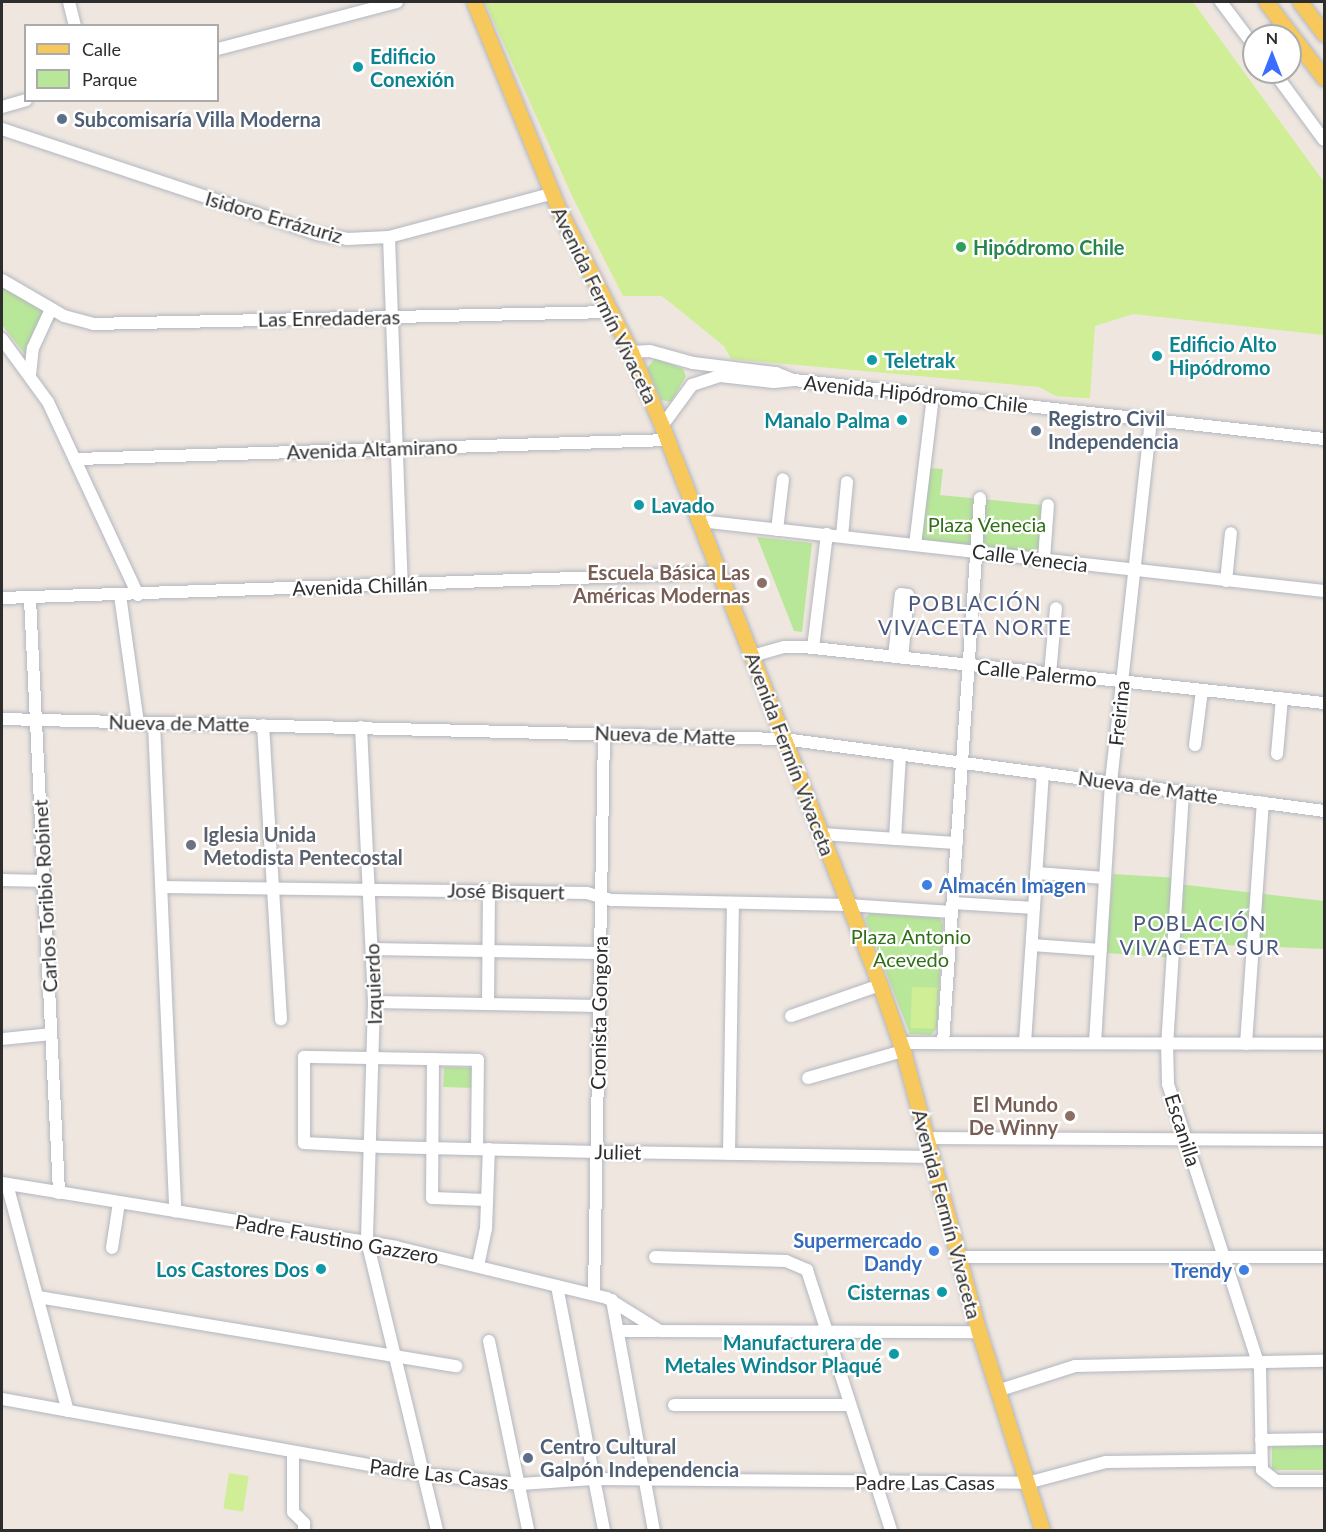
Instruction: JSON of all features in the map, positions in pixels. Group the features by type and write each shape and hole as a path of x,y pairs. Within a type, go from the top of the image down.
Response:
{"main road":[{"name":"Avenida Fermín Vivaceta","path":"474,2 551,194 631,352 665,433 880,985 902,1047 979,1332 1042,1530"},
{"path":"1266,2 1283,24"},
{"path":"1300,2 1324,33"},
{"path":"1302,49 1324,78"}],"street":[{"path":"69,2 74,24"},
{"path":"219,49 397,2"},
{"path":"1221,2 1242,29"},
{"path":"1283,84 1324,141"},
{"path":"2,107 24,101"},
{"name":"Isidoro Errázuriz","path":"2,129 317,234 347,239 389,237 551,194"},
{"path":"389,237 402,584"},
{"name":"Las Enredaderas","path":"2,280 51,309 93,324 610,312"},
{"path":"30,375 33,348 51,309"},
{"path":"2,339 30,375 77,459 138,595"},
{"name":"Avenida Hipódromo Chile","path":"631,352 650,351 693,363 776,373 794,380"},
{"name":"Avenida Hipódromo Chile","path":"665,433 686,390 708,377 794,380 1324,438"},
{"path":"915,545 933,396"},
{"name":"Freirina","path":"1095,1043 1112,782 1151,420"},
{"name":"Avenida Altamirano","path":"77,459 397,449 665,433"},
{"path":"777,530 783,479"},
{"path":"842,536 848,482"},
{"path":"944,1043 980,498"},
{"path":"1044,559 1048,505"},
{"name":"Calle Venecia","path":"700,521 1324,591"},
{"path":"1226,581 1231,533"},
{"path":"813,648 826,534"},
{"name":"Avenida Chillán","path":"2,598 30,599 719,573"},
{"path":"120,595 138,723"},
{"name":"Carlos Toribio Robinet","path":"30,599 59,1193"},
{"path":"1050,674 1056,608"},
{"path":"898,657 902,623"},
{"name":"Calle Palermo","path":"752,656 784,647 813,648 1324,703"},
{"path":"1196,745 1202,690"},
{"path":"1277,754 1282,698"},
{"name":"Nueva de Matte","path":"2,719 604,732 784,739 1324,811"},
{"path":"154,723 175,1212"},
{"path":"263,725 281,1019"},
{"name":"Izquierdo","path":"361,727 374,1002 372,1146 367,1241 437,1530"},
{"name":"Cronista Gongora","path":"594,1294 604,732"},
{"path":"895,839 900,754"},
{"path":"1025,1043 1043,773"},
{"name":"Escanilla","path":"1183,792 1167,1043 1167,1079 1258,1362 1261,1460"},
{"path":"1246,1044 1263,803"},
{"path":"821,834 957,843"},
{"path":"1036,873 1105,878"},
{"path":"2,880 44,881"},
{"name":"José Bisquert","path":"162,887 489,890 587,893 612,900 1034,908"},
{"path":"488,1004 489,890"},
{"path":"729,1154 734,903"},
{"path":"1032,945 1101,950"},
{"path":"372,949 600,952"},
{"path":"791,1017 880,985"},
{"path":"374,1002 599,1006"},
{"path":"2,1039 51,1034"},
{"path":"808,1078 902,1047 944,1043 1324,1044"},
{"name":"Juliet","path":"374,1058 304,1057 304,1143 432,1148 932,1157"},
{"path":"374,1058 478,1060 487,1200 486,1229 477,1266"},
{"path":"433,1059 432,1198 487,1200"},
{"path":"926,1138 1324,1140"},
{"path":"4,1184 38,1297 68,1411"},
{"name":"Padre Faustino Gazzero","path":"4,1184 367,1241 594,1294 612,1300 660,1331"},
{"path":"112,1248 119,1203"},
{"path":"655,1257 797,1263 807,1270 891,1530"},
{"path":"958,1257 1324,1257"},
{"path":"556,1286 604,1530"},
{"path":"38,1297 394,1358 456,1366"},
{"path":"612,1300 654,1530"},
{"path":"618,1331 979,1332"},
{"path":"489,1341 521,1484 528,1530"},
{"path":"997,1391 1075,1366 1324,1361"},
{"name":"Padre Las Casas","path":"2,1399 293,1453 423,1474 521,1484 593,1479 1027,1483 1106,1462 1261,1460"},
{"path":"674,1405 849,1405"},
{"path":"1261,1440 1324,1439"},
{"path":"293,1453 293,1512 304,1523 304,1530"},
{"path":"1261,1460 1264,1474 1272,1480 1324,1481"}],"green space":[{"name":"Hipódromo Chile","path":"485,2 1193,2 1242,69 1242,84 1253,84 1324,182 1324,335 1133,314 1095,326 1090,398 1056,396 1039,387 731,359 724,346 662,296 623,296 573,198"},
{"path":"2,279 61,314 44,332 33,364 2,325"},
{"path":"655,358 683,369 686,376 671,402 661,400 647,368"},
{"name":"Plaza Venecia","path":"928,468 943,469 940,495 1043,505 1041,552 923,542 920,539"},
{"path":"757,537 812,543 802,632 794,631"},
{"path":"1113,874 1179,878 1178,884 1324,901 1324,949 1175,943 1175,958 1106,953"},
{"name":"Plaza Antonio Acevedo","path":"870,913 940,918 943,924 937,1028 931,1035 910,1034 865,918"},
{"path":"912,987 937,988 936,1029 911,1028"},
{"path":"444,1067 475,1068 474,1088 443,1087"},
{"path":"1272,1445 1324,1445 1324,1470 1272,1470"},
{"path":"229,1473 249,1476 243,1512 223,1509"}],"place":[{"name":"Edificio Conexión","path":"358,67"},
{"name":"Subcomisaría Villa Moderna","path":"62,119"},
{"name":"Hipódromo Chile","path":"961,247"},
{"name":"Edificio Alto Hipódromo","path":"1157,356"},
{"name":"Teletrak","path":"872,360"},
{"name":"Manalo Palma","path":"902,420"},
{"name":"Registro Civil Independencia","path":"1036,431"},
{"name":"Lavado","path":"639,505"},
{"name":"Escuela Básica Las Américas Modernas","path":"762,583"},
{"name":"Iglesia Unida Metodista Pentecostal","path":"191,845"},
{"name":"Almacén Imagen","path":"927,885"},
{"name":"El Mundo De Winny","path":"1070,1116"},
{"name":"Supermercado Dandy","path":"934,1251"},
{"name":"Los Castores Dos","path":"321,1269"},
{"name":"Trendy","path":"1244,1270"},
{"name":"Cisternas","path":"942,1292"},
{"name":"Manufacturera de Metales Windsor Plaqué","path":"894,1354"},
{"name":"Centro Cultural Galpón Independencia","path":"528,1458"}],"district":[{"name":"POBLACIÓN VIVACETA NORTE","path":"975,615"},
{"name":"POBLACIÓN VIVACETA SUR","path":"1200,935"}]}
